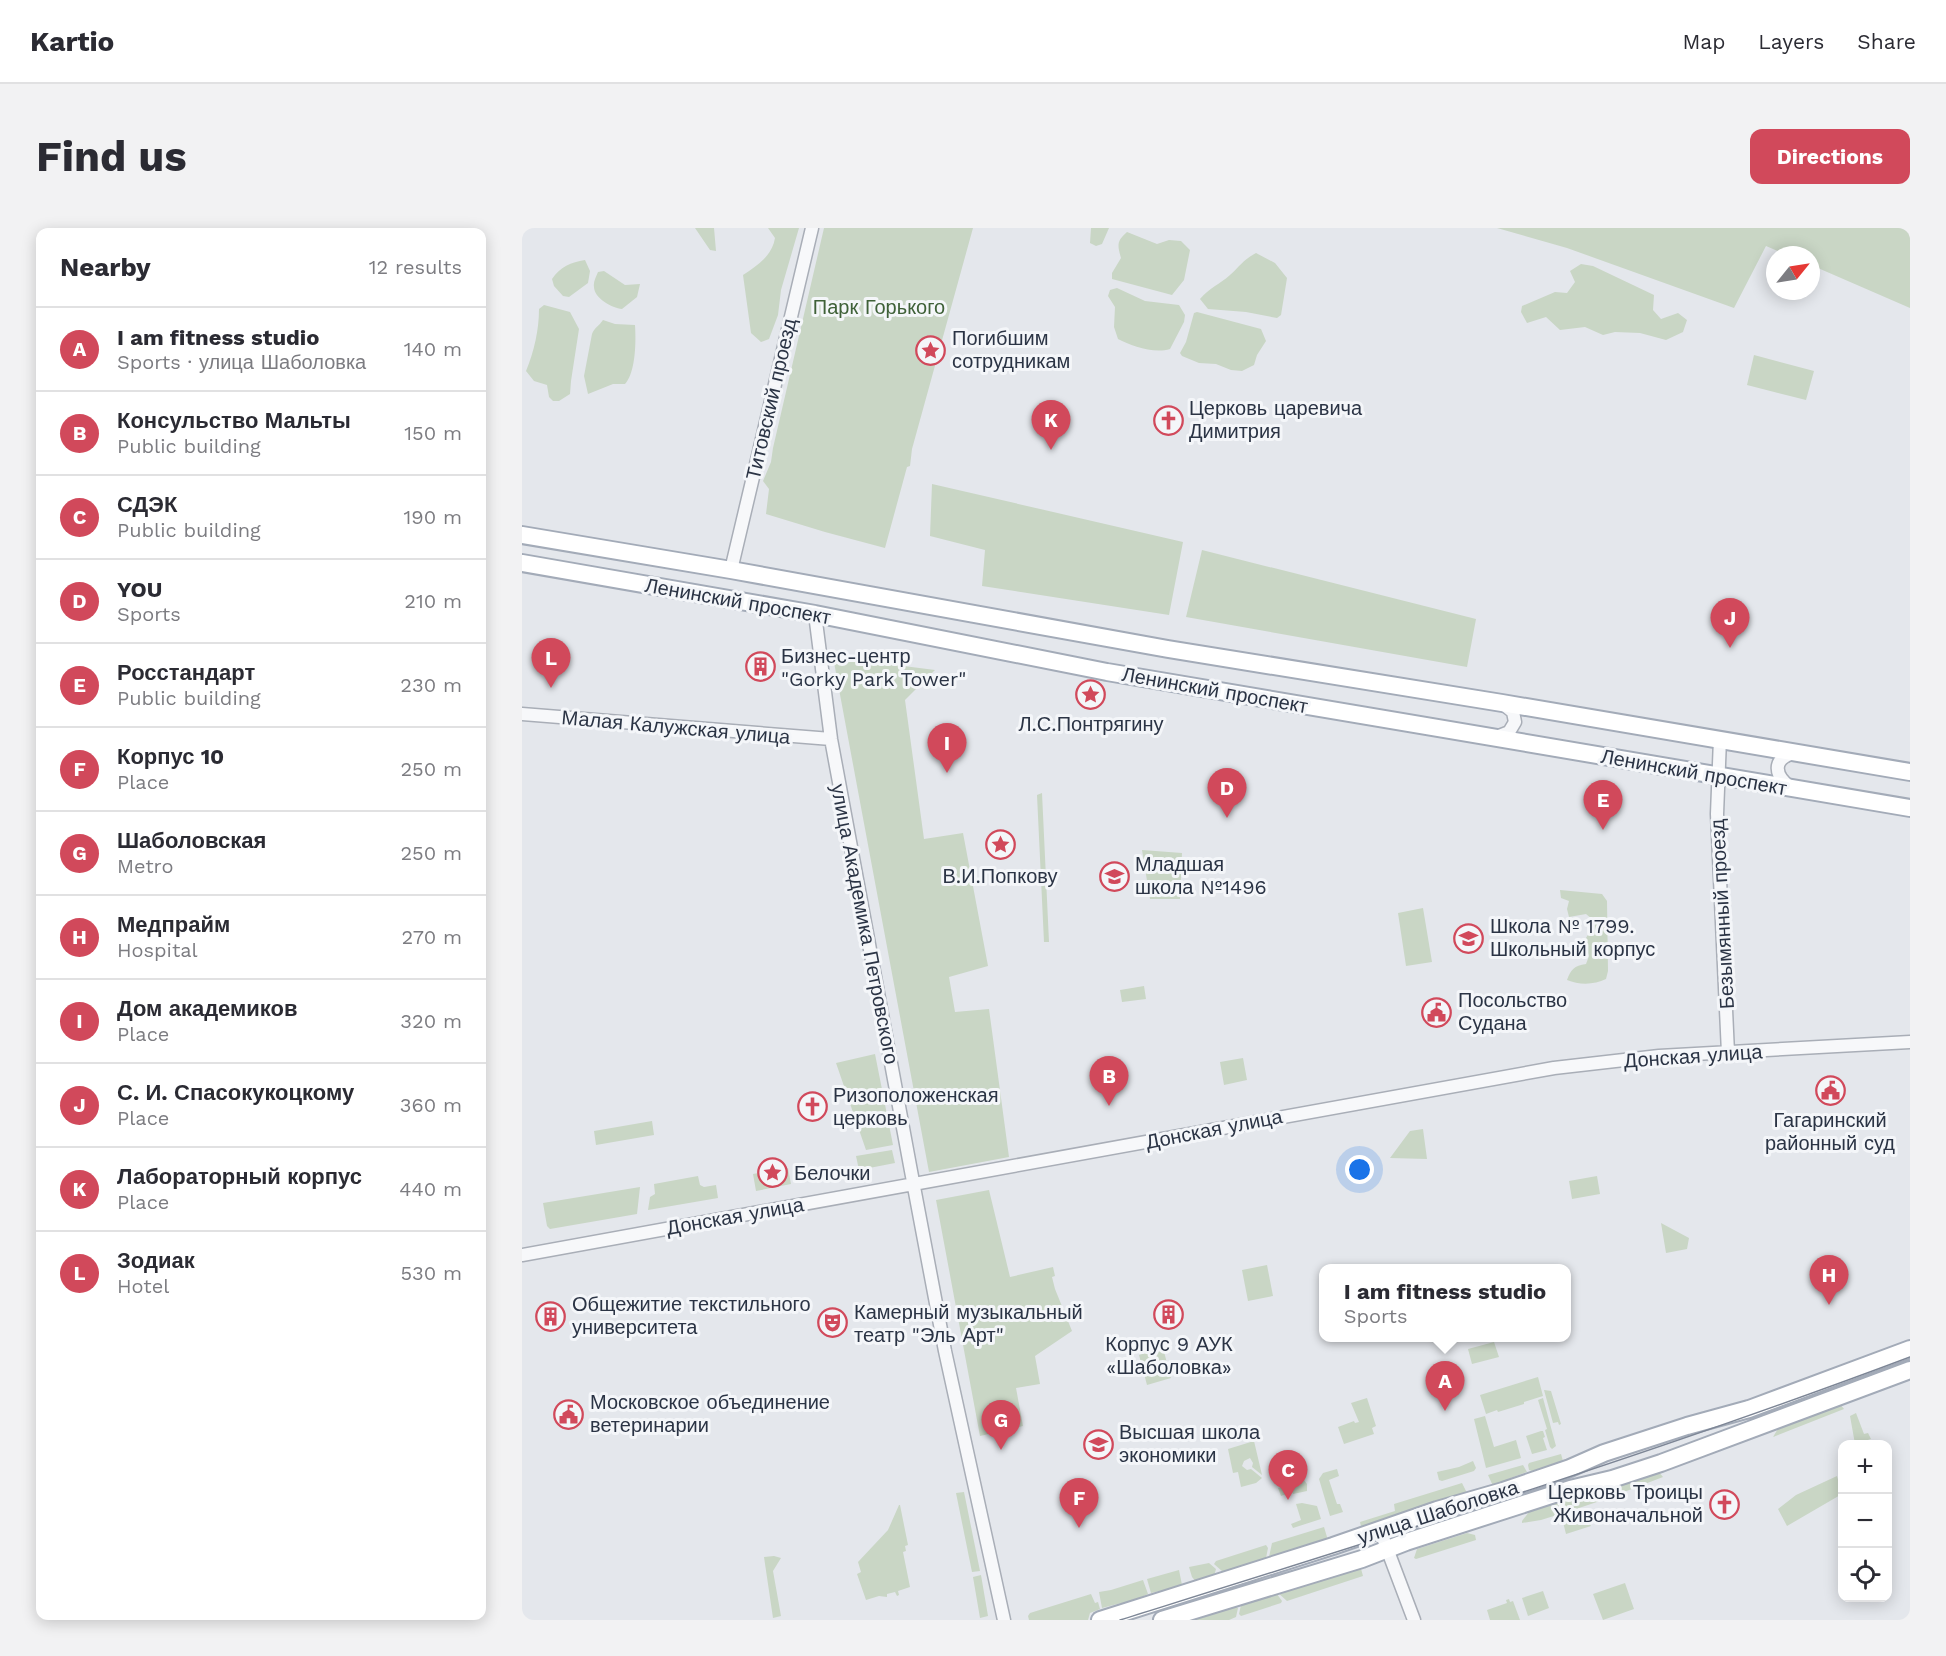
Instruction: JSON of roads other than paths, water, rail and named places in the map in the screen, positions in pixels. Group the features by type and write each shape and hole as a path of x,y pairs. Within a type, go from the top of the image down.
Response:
{"main road":[{"name":"Ленинский проспект","path":"522,535 731,570 1156,647 1910,772"},
{"name":"Ленинский проспект","path":"522,563 815,614 1107,672 1910,808"},
{"name":"улица Шаболовка","path":"1100,1620 1334,1546 1570,1468 1687,1426 1749,1409 1910,1349"},
{"name":"улица Шаболовка","path":"1162,1620 1362,1559 1570,1489 1612,1479 1678,1457 1910,1370"}],"street":[{"name":"Титовский проезд","path":"731,570 812,228"},
{"name":"улица Академика Петровского","path":"815,614 831,739 945,1351 1004,1620"},
{"path":"1495,737 1509,732 1515,722 1513,712 1502,703"},
{"name":"Малая Калужская улица","path":"522,714 831,739"},
{"name":"Безымянный проезд","path":"1720,739 1718,835 1728,1053"},
{"path":"1793,789 1781,779 1777,770 1783,758 1798,752"},
{"name":"Донская улица","path":"522,1255 1554,1068 1659,1056 1910,1042"},
{"path":"1380,1530 1414,1620"},
{"path":"1362,1559 1382,1560 1395,1570"}],"tram line":[{"path":"1120,1620 1616,1461 1910,1357"}],"place":[{"name":"Погибшим сотрудникам","path":"931,350"},
{"name":"Церковь царевича Димитрия","path":"1168,420"},
{"name":"Лабораторный корпус","path":"1051,450"},
{"name":"С. И. Спасокукоцкому","path":"1730,648"},
{"name":"Бизнес-центр \"Gorky Park Tower\"","path":"760,667"},
{"name":"Зодиак","path":"551,688"},
{"name":"Л.С.Понтрягину","path":"1091,694"},
{"name":"Дом академиков","path":"947,773"},
{"name":"YOU","path":"1227,818"},
{"name":"Росстандарт","path":"1603,830"},
{"name":"В.И.Попкову","path":"1000,845"},
{"name":"Младшая школа №1496","path":"1114,876"},
{"name":"Школа № 1799. Школьный корпус","path":"1469,938"},
{"name":"Посольство Судана","path":"1437,1012"},
{"name":"Гагаринский районный суд","path":"1830,1090"},
{"name":"Ризоположенская церковь","path":"812,1106"},
{"name":"Консульство Мальты","path":"1109,1106"},
{"name":"Белочки","path":"773,1173"},
{"name":"Медпрайм","path":"1829,1305"},
{"name":"Корпус 9 АУК «Шаболовка»","path":"1169,1314"},
{"name":"Общежитие текстильного университета","path":"551,1316"},
{"name":"Камерный музыкальный театр \"Эль Арт\"","path":"833,1323"},
{"name":"I am fitness studio","path":"1445,1411"},
{"name":"Московское объединение ветеринарии","path":"569,1414"},
{"name":"Высшая школа экономики","path":"1098,1444"},
{"name":"Шаболовская","path":"1001,1450"},
{"name":"СДЭК","path":"1288,1500"},
{"name":"Церковь Троицы Живоначальной","path":"1724,1504"},
{"name":"Корпус 10","path":"1079,1528"}],"park label":[{"name":"Парк Горького","path":"879,307"}]}
